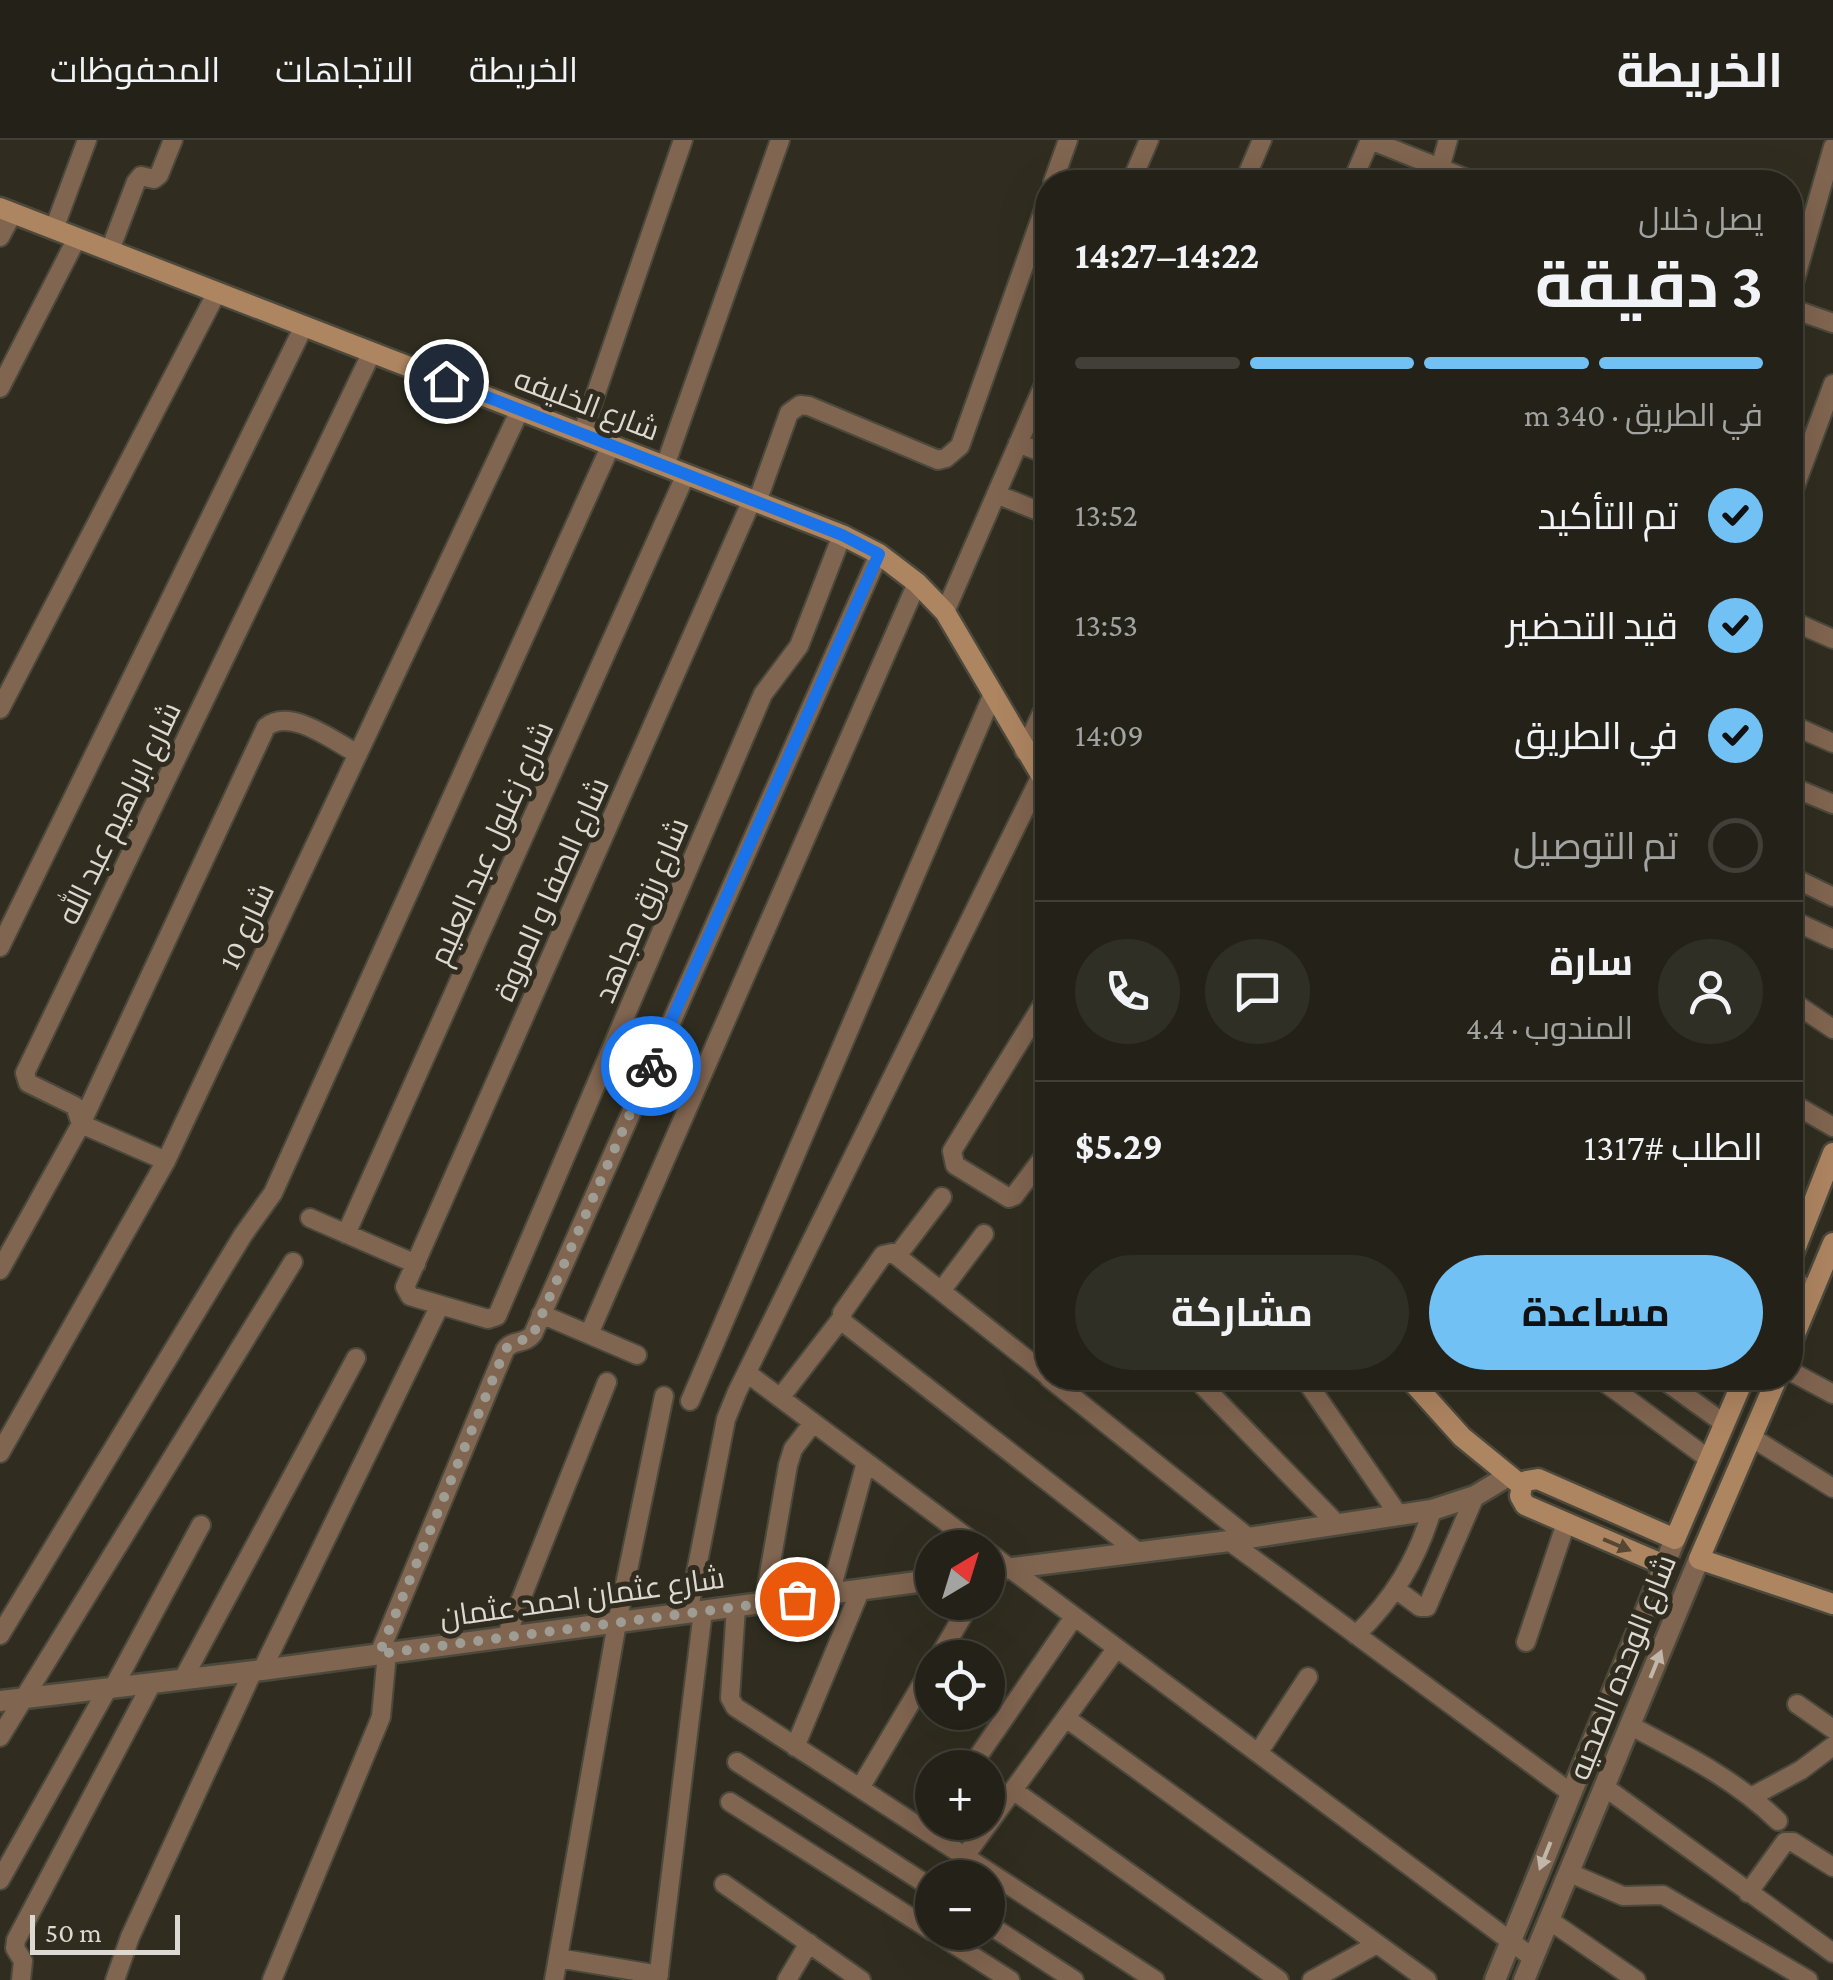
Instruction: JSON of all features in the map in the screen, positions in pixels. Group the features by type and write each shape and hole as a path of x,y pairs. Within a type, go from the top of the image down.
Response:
{"main road":[{"name":"شارع الخليفه","path":"6,210 842,535 879,554 917,583 944,612 1035,768"},
{"path":"1803,1229 1833,1153"},
{"path":"1803,1315 1833,1243"},
{"path":"1420,1390 1462,1437 1515,1481 1526,1505 1664,1565"},
{"name":"شارع الوحده الصحيه","path":"1675,1539 1739,1390"},
{"name":"شارع الوحده الصحيه","path":"1698,1559 1771,1390"},
{"path":"1723,1429 1750,1441"},
{"path":"1515,1481 1538,1479 1675,1539"},
{"path":"1698,1559 1833,1604"}],"street":[{"path":"54,229 87,140"},
{"path":"110,250 136,182 141,176 159,175 173,140"},
{"path":"582,434 683,140"},
{"path":"665,466 780,140"},
{"path":"1057,170 1068,140"},
{"path":"1136,170 1149,140"},
{"path":"1249,170 1262,140"},
{"path":"1440,168 1448,140"},
{"path":"1359,170 1375,141 1444,170"},
{"path":"1803,252 1833,147"},
{"path":"0,237 6,210"},
{"name":"شارع الصفا و المروة","path":"440,1305 413,1297 405,1287 754,501 789,413 800,405 809,406 938,460 955,452 1035,235"},
{"path":"0,388 77,238"},
{"path":"0,710 217,292"},
{"path":"1803,313 1833,323"},
{"path":"0,947 304,326"},
{"name":"شارع ابراهيم عبد الله","path":"81,1124 75,1106 28,1082 25,1073 372,352"},
{"path":"1803,465 1833,384"},
{"path":"944,612 1035,404"},
{"name":"شارع 10","path":"0,1453 166,1161 520,410"},
{"path":"1018,443 1035,450"},
{"path":"0,1635 243,1235 273,1193 611,445"},
{"name":"شارع زغلول عبد العليم","path":"346,1234 686,474"},
{"path":"996,494 1035,510"},
{"name":"شارع رزق مجاهد","path":"440,1305 488,1320 498,1314 763,694 799,646 842,535"},
{"path":"272,1980 382,1717 383,1654 505,1350 510,1344 532,1337 879,554"},
{"path":"589,1334 917,583"},
{"path":"1803,626 1833,639"},
{"path":"690,1401 992,696"},
{"path":"0,1270 81,1124 266,727 277,720 290,720 358,754"},
{"path":"1024,751 1035,728"},
{"path":"1803,730 1833,743"},
{"path":"1803,791 1833,804"},
{"path":"558,1958 658,1978 696,1612 726,1419 1035,800"},
{"path":"1803,882 1833,897"},
{"path":"1803,925 1833,940"},
{"path":"1803,1009 1833,1029"},
{"path":"1035,1017 952,1151 955,1165 1009,1198 1035,1168"},
{"path":"1803,1110 1833,1127"},
{"path":"81,1124 166,1161"},
{"path":"898,1256 942,1197"},
{"path":"310,1218 416,1264"},
{"path":"941,1291 984,1234"},
{"path":"780,1398 841,1319 883,1255 892,1253 1035,1367"},
{"path":"0,1737 294,1262"},
{"path":"1803,1285 1813,1292"},
{"path":"114,1980 130,1937 257,1670 440,1305"},
{"path":"542,1314 637,1355"},
{"path":"841,1319 1138,1552"},
{"path":"183,1679 356,1358"},
{"path":"746,1373 957,1530"},
{"path":"1803,1378 1833,1394"},
{"path":"506,1637 607,1382"},
{"path":"1063,1390 1356,1635 1571,1793"},
{"path":"1207,1390 1338,1525"},
{"path":"1312,1390 1398,1514"},
{"path":"1615,1390 1710,1460"},
{"path":"1676,1390 1723,1429"},
{"path":"554,1980 617,1622 664,1396"},
{"path":"764,1603 788,1465 802,1435 813,1423"},
{"path":"1750,1441 1833,1488"},
{"path":"830,1594 866,1462"},
{"path":"1005,1567 1239,1539 1432,1510 1515,1481"},
{"path":"1397,1590 1422,1607 1428,1605 1475,1496"},
{"path":"1356,1635 1397,1590 1423,1541 1432,1510"},
{"path":"1526,1642 1566,1522"},
{"path":"0,1880 202,1525"},
{"name":"شارع الوحده الصحيه","path":"1495,1980 1675,1539"},
{"name":"شارع الوحده الصحيه","path":"1524,1980 1698,1559"},
{"path":"1005,1576 1074,1616 1533,1958"},
{"name":"شارع عثمان احمد عثمان","path":"0,1701 915,1583"},
{"path":"796,1747 860,1591"},
{"path":"736,1607 730,1698 739,1711 915,1818"},
{"path":"982,1750 1074,1616"},
{"path":"965,1856 1116,1648"},
{"path":"1258,1754 1308,1677"},
{"path":"21,1980 23,1961 15,1948 16,1940 152,1683"},
{"path":"860,1788 915,1696"},
{"path":"1796,1704 1833,1729"},
{"path":"1066,1718 1427,1980"},
{"path":"1632,1726 1725,1776 1778,1821"},
{"path":"1753,1796 1801,1770 1833,1746"},
{"path":"736,1762 915,1877"},
{"path":"1606,1788 1833,1953"},
{"path":"1013,1790 1278,1980"},
{"path":"730,1802 915,1920"},
{"path":"946,1840 1155,1980"},
{"path":"1748,1893 1785,1842 1796,1844 1833,1867"},
{"path":"1570,1872 1623,1896 1663,1894 1808,1980"},
{"path":"724,1884 862,1980"},
{"path":"1549,1920 1636,1980"},
{"path":"1005,1935 1074,1980"},
{"path":"786,1980 809,1944"},
{"path":"1312,1980 1377,1944"},
{"path":"962,1950 1010,1980"}],"way so far":[{"path":"651,1066 532,1337 514,1342 505,1350 379,1654 797,1599"}],"route":[{"path":"446,381 842,535 879,554 651,1066"}]}
